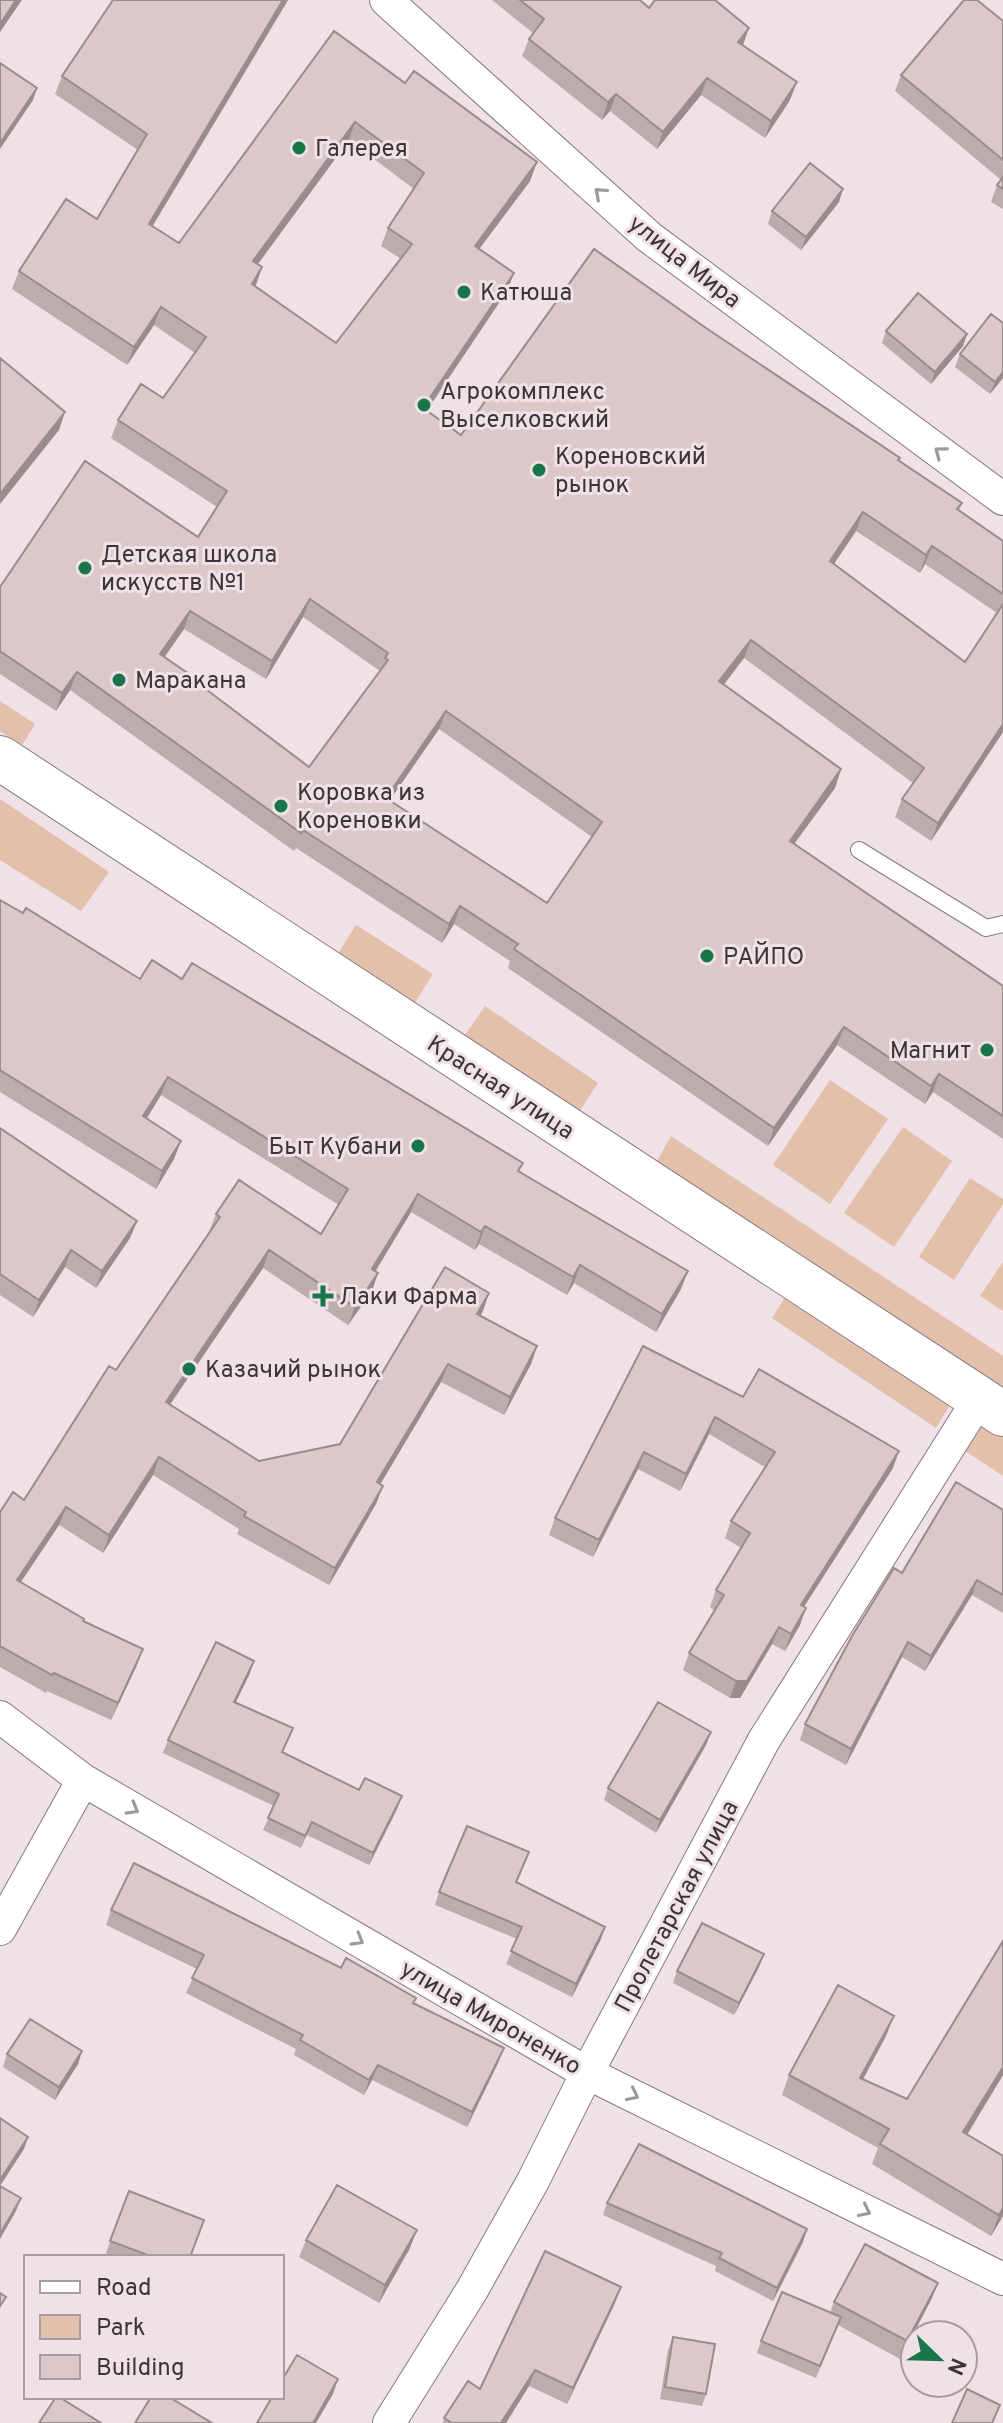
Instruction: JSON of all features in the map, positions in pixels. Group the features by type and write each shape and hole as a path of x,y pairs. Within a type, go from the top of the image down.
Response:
{"main road":[{"name":"Красная улица","path":"0,758 991,1407"}],"street":[{"name":"улица Мира","path":"386,0 649,237 1003,499"},
{"name":"Пролетарская улица","path":"389,2423 464,2303 526,2195 587,2073 764,1740 991,1407"},
{"name":"улица Мироненко","path":"0,1717 83,1780 587,2073 1003,2279"},
{"path":"0,1929 83,1780"}],"lane":[{"path":"859,850 986,928 1003,924"}],"green space":[{"path":"0,701 35,724 22,745 0,731"},
{"path":"0,799 109,872 81,911 0,860"},
{"path":"356,925 433,974 414,1004 337,955"},
{"path":"485,1006 598,1083 579,1112 465,1035"},
{"path":"830,1080 888,1119 830,1204 773,1165"},
{"path":"903,1127 952,1161 894,1247 844,1213"},
{"path":"671,1136 1003,1356 1003,1390 656,1163"},
{"path":"970,1178 1003,1199 1003,1204 954,1280 919,1257"},
{"path":"1003,1262 1003,1311 980,1296"},
{"path":"786,1296 950,1405 936,1428 772,1318"},
{"path":"983,1418 1003,1432 1003,1476 962,1449"}],"building":[{"path":"0,0 16,0 0,24"},
{"name":"Кореновский рынок","path":"113,0 283,0 149,224 179,243 334,31 405,83 414,71 537,162 475,246 514,273 423,408 461,435 594,249 900,458 898,460 962,503 957,509 1003,541 1003,594 932,546 926,555 863,512 830,561 965,662 1003,604 1003,724 938,823 902,799 924,768 751,640 719,681 841,769 790,841 1003,986 1003,1116 939,1074 931,1086 844,1027 774,1128 514,949 518,944 460,906 449,924 303,830 301,833 77,672 62,693 0,651 0,587 85,461 198,537 227,491 118,420 141,384 163,398 206,337 161,307 134,347 19,271 66,199 97,219 147,134 62,76","holes":["355,122 424,173 388,228 412,244 336,343 252,284 262,267 253,261","310,599 388,653 385,658 388,660 309,767 203,687 205,685 160,654 190,611 272,661","446,711 602,822 547,903 386,798"]},
{"path":"520,0 640,0 649,8 655,0 715,0 749,28 738,42 797,82 771,121 707,78 663,132 616,94 608,102 529,39 544,19"},
{"path":"964,0 977,0 1003,21 1003,160 901,75"},
{"path":"0,63 37,88 0,143"},
{"path":"810,163 843,189 806,237 772,211"},
{"path":"918,293 967,334 935,372 886,331"},
{"path":"991,314 1003,323 1003,372 995,382 960,354"},
{"path":"0,358 65,412 0,494"},
{"path":"0,900 23,913 26,908 140,979 152,960 182,979 192,963 523,1163 518,1171 688,1271 662,1314 580,1265 573,1277 485,1226 481,1232 418,1194 372,1269 378,1273 355,1307 269,1250 166,1402 259,1461 340,1444 445,1267 489,1293 477,1314 537,1346 510,1397 448,1364 377,1482 383,1486 335,1568 244,1516 246,1512 159,1457 109,1535 66,1507 17,1580 83,1621 143,1649 118,1703 54,1673 52,1675 0,1646 0,1512 13,1492 24,1500 109,1366 116,1370 220,1217 216,1214 239,1180 321,1234 348,1189 168,1077 143,1116 181,1141 162,1171 0,1070"},
{"path":"0,1128 137,1221 102,1271 71,1250 39,1300 0,1274"},
{"path":"643,1346 743,1397 759,1369 899,1451 801,1605 806,1608 791,1634 779,1627 747,1681 736,1681 689,1653 724,1595 716,1590 750,1533 731,1521 775,1452 715,1417 686,1474 644,1452 599,1540 555,1518"},
{"path":"956,1482 1003,1510 1003,1595 977,1580 931,1656 908,1642 851,1749 805,1724 852,1636 894,1568 902,1573"},
{"path":"216,1642 254,1661 234,1702 293,1728 282,1752 359,1790 365,1778 402,1796 373,1853 312,1822 305,1836 268,1818 279,1794 168,1740"},
{"path":"658,1702 711,1732 660,1820 608,1788"},
{"path":"467,1826 529,1852 516,1882 605,1927 576,1984 511,1951 522,1927 439,1892"},
{"path":"134,1863 341,1968 346,1958 416,1998 413,2003 504,2048 472,2112 378,2065 369,2080 300,2040 303,2035 192,1978 204,1955 111,1910"},
{"path":"702,1923 764,1954 739,2003 677,1971"},
{"path":"1003,1941 1003,2067 963,2132 1003,2156 1003,2208 999,2215 880,2144 889,2129 789,2075 838,1985 894,2016 860,2078 907,2099"},
{"path":"30,2019 82,2051 59,2087 7,2054"},
{"path":"0,2118 28,2137 0,2180"},
{"path":"639,2144 807,2229 777,2288 719,2258 722,2253 607,2203"},
{"path":"337,2185 417,2230 385,2285 306,2240"},
{"path":"0,2186 21,2198 0,2234"},
{"path":"129,2191 204,2220 191,2255 148,2255 110,2241"},
{"path":"865,2244 938,2283 919,2319 899,2319 899,2337 834,2302"},
{"path":"545,2251 621,2287 573,2388 535,2370 501,2423 452,2423 444,2418 468,2381 480,2389"},
{"path":"782,2292 841,2317 820,2366 761,2341"},
{"path":"673,2337 715,2344 706,2394 665,2387"},
{"path":"297,2355 338,2379 313,2423 257,2423 271,2399 284,2399 284,2377"},
{"path":"979,2395 1000,2405 992,2423 952,2423 963,2399 979,2399"},
{"path":"55,2399 62,2399 101,2423 39,2423"},
{"path":"150,2399 172,2399 212,2423 135,2423"}],"place":[{"name":"Галерея","path":"299,148"},
{"name":"Катюша","path":"464,292"},
{"name":"Агрокомплекс Выселковский","path":"424,405"},
{"name":"Кореновский рынок","path":"539,470"},
{"name":"Детская школа искусств №1","path":"85,568"},
{"name":"Маракана","path":"119,680"},
{"name":"Коровка из Кореновки","path":"281,806"},
{"name":"РАЙПО","path":"707,956"},
{"name":"Магнит","path":"987,1050"},
{"name":"Быт Кубани","path":"418,1146"},
{"name":"Лаки Фарма","path":"323,1296"},
{"name":"Казачий рынок","path":"189,1369"}]}
